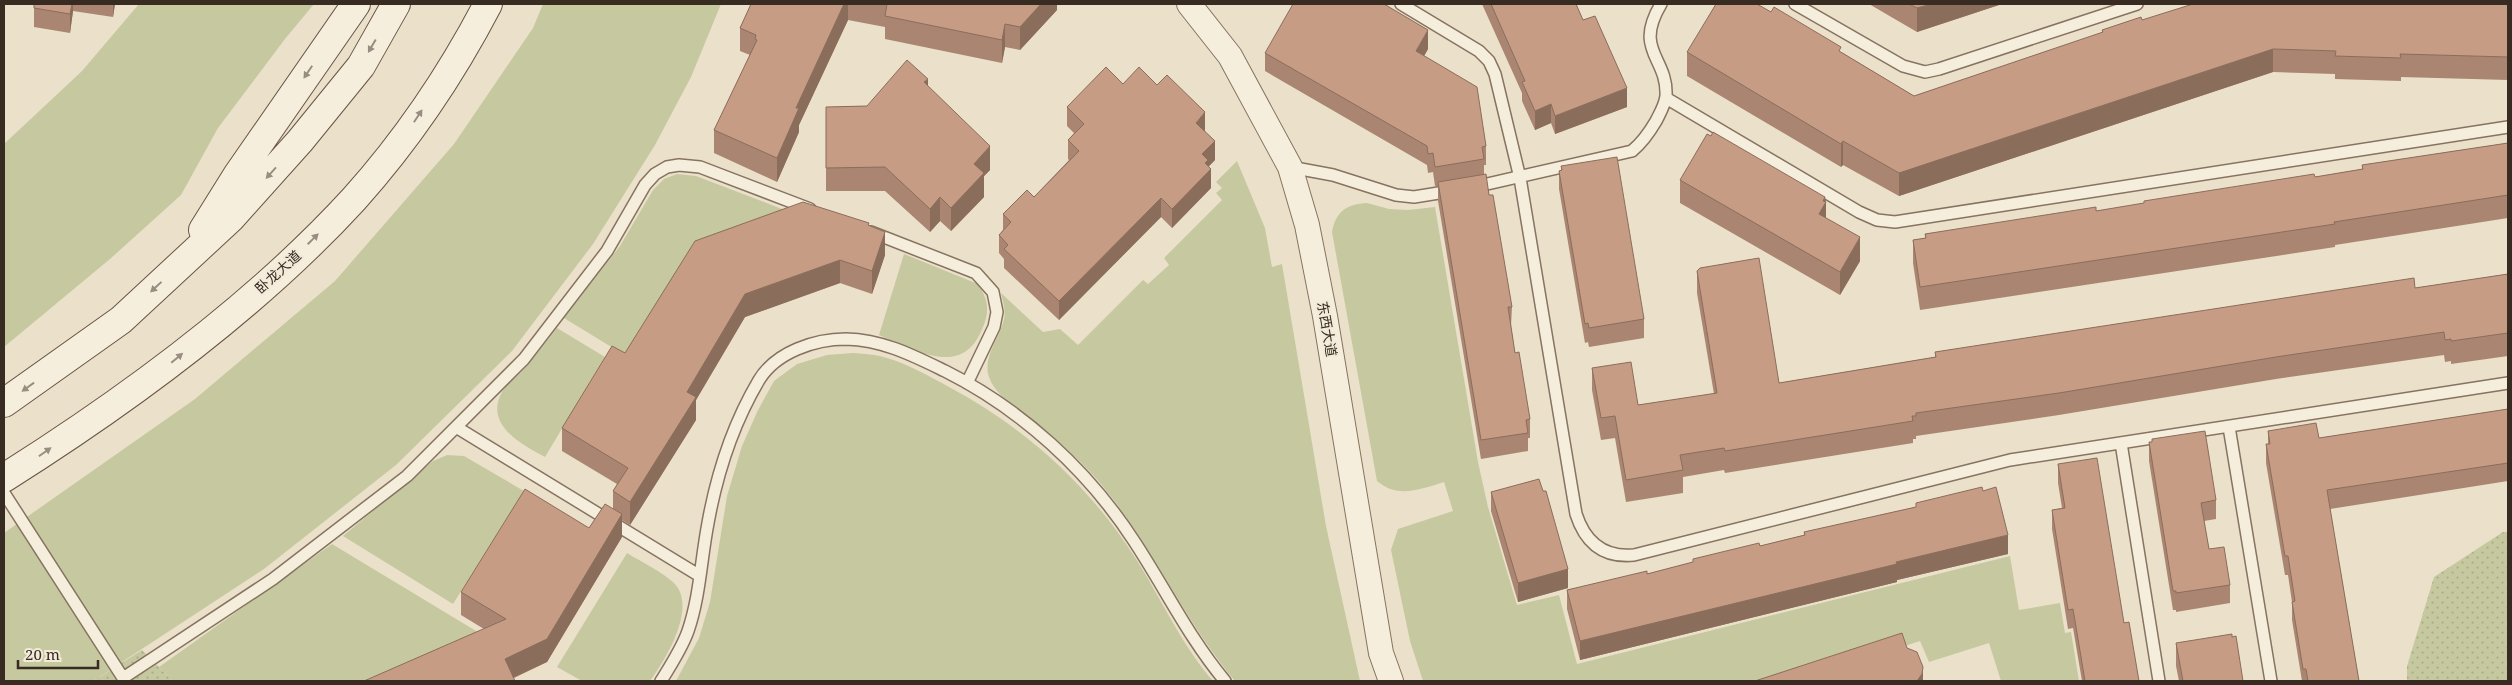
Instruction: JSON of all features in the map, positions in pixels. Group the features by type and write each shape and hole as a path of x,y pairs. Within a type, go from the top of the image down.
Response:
{"main road":[{"path":"182,263 238,174 356,4"},
{"path":"4,403 121,320 231,218 300,141 361,66 396,4"},
{"name":"卧龙大道","path":"4,478 165,368 278,274 354,199 412,126 472,34 488,4"}],"street":[{"name":"东西大道","path":"1189,4 1230,56 1290,167 1307,225 1325,316 1381,653 1390,681"}],"lane":[{"path":"1401,4 1479,51 1489,61 1495,74 1520,178 1576,514 1582,531 1604,551 1621,556 1634,555 2010,460 2508,384"},
{"path":"1290,167 1333,175 1396,195 1414,197 1520,178 1632,151 1649,134 1666,98 1666,86 1650,41 1650,27 1661,4"},
{"path":"1795,4 1903,66 1925,72 2137,4"},
{"path":"1666,98 1859,212 1877,220 1896,222 2508,127"},
{"path":"4,493 124,680 273,579 407,476 524,359 607,250 645,185 655,174 666,168 679,165 700,167 818,212"},
{"path":"864,230 976,273 993,292 996,312 994,327 967,383"},
{"path":"661,681 687,633 700,576 708,523 717,483 739,417 760,378 770,366 785,355 811,344 838,339 868,340 901,350 967,383 1027,424 1081,474 1106,502 1133,539 1201,651 1225,681"},
{"path":"456,427 700,576"},
{"path":"2229,427 2271,681"},
{"path":"2121,443 2159,681"}],"green space":[{"path":"139,4 314,4 285,39 218,128 181,195 110,259 4,347 4,144 82,71"},
{"path":"543,4 721,4 691,77 655,145 593,244 512,351 396,465 264,569 93,681 4,681 4,533 195,399 335,281 454,144 533,28"},
{"path":"1237,161 1265,228 1272,267 1282,264 1326,526 1360,681 1235,681 1198,631 1131,524 1113,499 1093,475 1063,446 1032,419 1001,396 992,384 987,370 990,355 1005,316 1001,293 1043,332 1060,329 1078,345 1143,280 1148,284 1169,265 1164,258 1222,200 1216,193 1222,188 1216,182"},
{"path":"677,174 696,176 808,219 631,359 564,318 620,246 653,190 664,179"},
{"path":"1367,203 1389,209 1408,210 1435,207 1478,462 1488,507 1517,605 1559,595 1577,664 2010,556 2019,610 2060,603 2065,633 2071,632 2079,681 2001,681 1989,643 1929,662 1920,641 1799,681 1423,681 1410,641 1391,550 1398,529 1453,511 1444,482 1418,490 1401,491 1393,490 1377,481 1332,232 1336,219 1344,210 1354,205"},
{"path":"904,254 978,284 986,300 987,316 974,343 964,353 951,357 937,356 908,348 879,335"},
{"path":"557,328 605,357 545,457 509,434 498,417 497,407 500,396 505,388 526,367"},
{"path":"853,353 887,358 911,367 934,379 977,403 1004,421 1054,461 1098,507 1118,532 1191,652 1213,681 676,681 699,638 710,602 727,496 742,446 758,410 774,381 797,364 827,355"},
{"path":"447,455 464,456 524,491 453,604 343,536 433,461"},
{"path":"2503,532 2508,532 2508,681 2407,681 2407,666 2434,577"},
{"path":"332,544 491,640 397,681 173,681 159,667"},
{"path":"627,553 668,578 680,592 682,605 677,633 664,660 650,681 582,681 557,667"},
{"path":"142,650 173,681 93,681"}],"building":[{"path":"34,4 72,4 70,14 34,8"},
{"path":"751,4 844,4 796,108 799,108 777,158 714,130 757,40 755,39 756,35 740,28"},
{"path":"887,4 1041,4 1020,27 1005,24 1002,40 885,16"},
{"path":"1293,4 1384,4 1428,30 1416,51 1477,87 1486,146 1482,147 1484,159 1435,167 1433,153 1428,154 1427,146 1265,53"},
{"path":"1491,4 1576,4 1583,20 1595,16 1627,88 1555,116 1551,104 1535,111 1522,82 1525,81"},
{"path":"1716,4 1757,4 1771,12 1774,7 1841,47 1839,51 1914,96 2103,32 2102,30 2141,17 2142,20 2193,4 2508,4 2508,57 2400,54 2401,58 2335,56 2336,51 2273,49 1899,173 1843,141 1841,144 1687,52"},
{"path":"1909,4 1932,4 1917,8"},
{"path":"907,60 928,79 924,82 990,146 974,164 984,173 951,208 940,197 930,209 885,167 826,168 826,107 867,106"},
{"path":"1106,67 1123,84 1139,67 1157,85 1167,75 1205,112 1196,123 1215,141 1202,154 1208,160 1205,163 1211,169 1172,209 1161,198 1059,301 1004,249 1008,245 999,235 1011,222 1003,214 1027,190 1034,197 1079,151 1068,140 1084,124 1067,107"},
{"path":"1713,132 1825,197 1823,201 1826,202 1819,214 1860,237 1840,272 1680,180 1707,134 1711,136"},
{"path":"2508,143 2508,195 2334,222 2335,224 1920,287 1913,240 1926,238 1925,234 2096,207 2096,211 2144,203 2144,201 2314,174 2315,177 2363,169 2362,165"},
{"path":"1617,157 1644,319 1589,328 1588,323 1585,324 1559,171 1562,170 1561,166"},
{"path":"1486,174 1489,195 1493,195 1512,307 1508,307 1515,353 1519,352 1530,419 1526,420 1528,433 1481,440 1438,182"},
{"path":"803,202 869,223 868,225 885,232 872,271 840,260 745,294 687,392 696,397 630,502 613,491 628,468 562,428 612,346 625,353 695,241"},
{"path":"1759,258 1779,383 1936,357 1935,352 2414,278 2415,288 2508,274 2508,333 2451,341 2451,339 2445,340 2444,332 2276,357 2059,393 1916,413 1916,416 1912,416 1913,421 1725,451 1724,448 1680,455 1683,470 1626,480 1615,416 1601,418 1592,368 1631,362 1638,405 1717,393 1697,271 1700,268"},
{"path":"2508,409 2508,463 2327,490 2359,681 2308,681 2306,669 2303,669 2292,602 2295,601 2288,556 2285,556 2266,444 2270,444 2268,431 2316,423 2319,438"},
{"path":"2205,431 2216,500 2201,503 2209,549 2224,547 2230,585 2176,593 2176,591 2173,591 2149,442 2152,442 2152,439"},
{"path":"2097,458 2124,623 2129,622 2139,681 2085,681 2073,609 2068,610 2052,510 2065,508 2058,464"},
{"path":"1539,479 1543,491 1546,491 1568,569 1518,583 1491,492"},
{"path":"1982,487 1983,491 1996,487 2008,535 1580,641 1567,590 1647,571 1647,574 1693,562 1693,559 1759,543 1760,546 1805,535 1804,532 1916,507 1916,503"},
{"path":"525,489 589,528 605,504 622,514 547,639 505,659 515,681 364,681 506,619 461,592"},
{"path":"1902,633 1907,648 1917,652 1923,667 1922,674 1917,681 1755,681"},
{"path":"2232,634 2232,637 2236,636 2243,681 2183,681 2176,643"}]}
